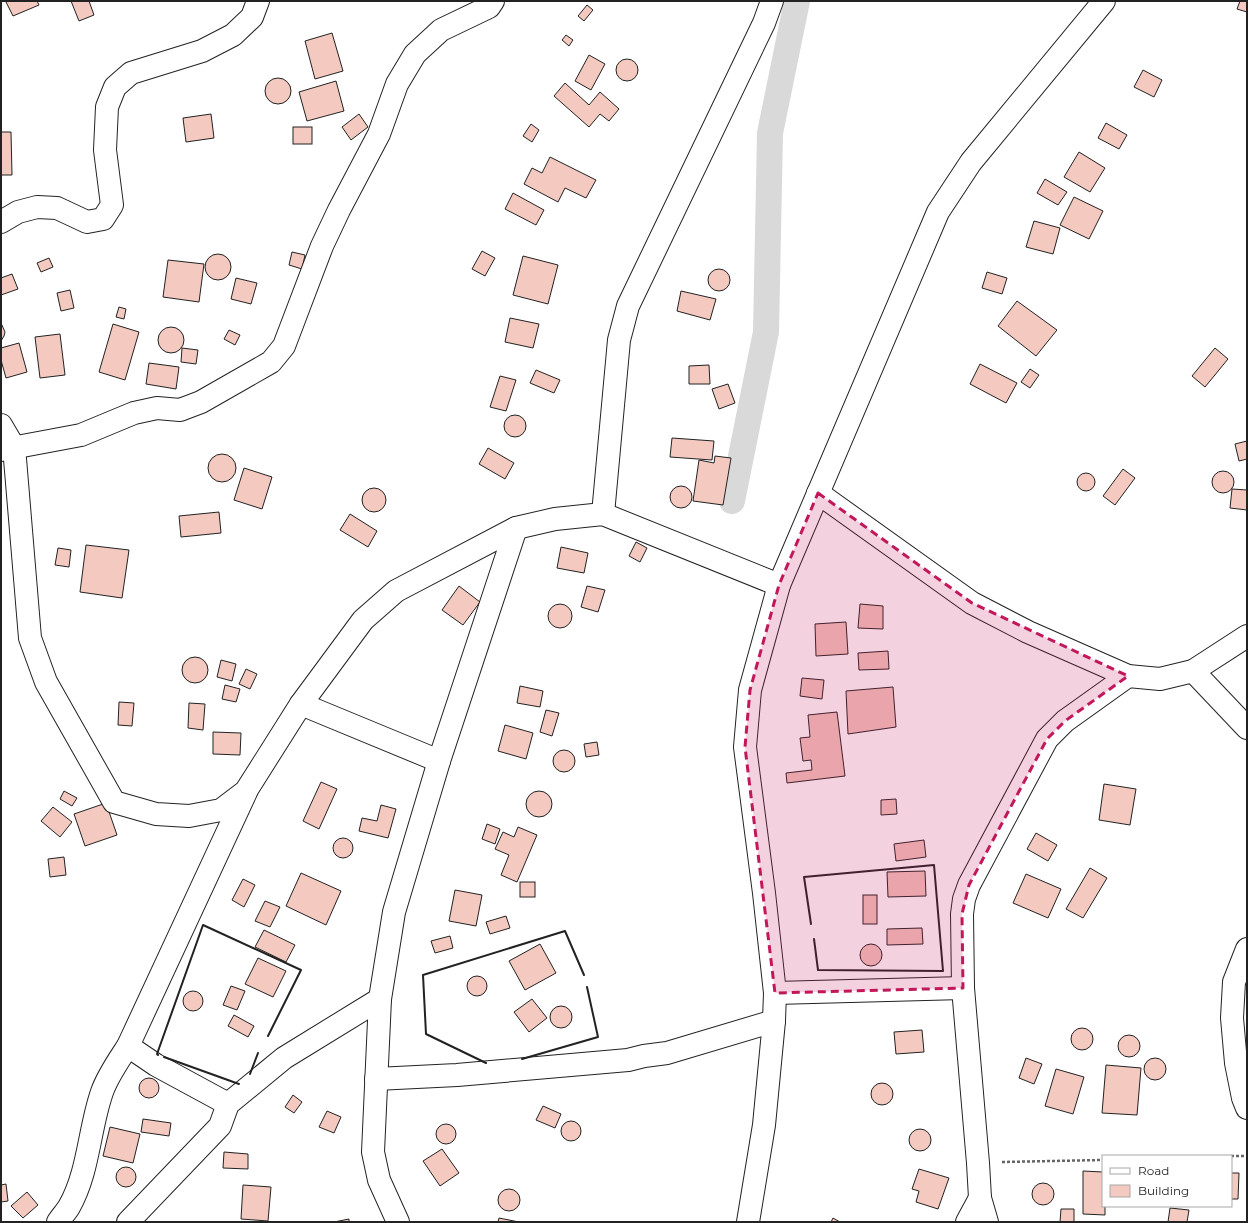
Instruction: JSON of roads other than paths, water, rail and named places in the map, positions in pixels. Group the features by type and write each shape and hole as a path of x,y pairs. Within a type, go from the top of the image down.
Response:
{"street":[{"path":"1,222 18,212 37,207 57,208 87,222 103,218 112,205 105,150 107,107 115,87 131,73 202,51 233,35 252,17 258,1"},
{"path":"7,448 81,435 134,413 157,408 180,410 201,402 271,362 284,346 322,246 379,134 397,84 414,54 441,30 489,7 493,1"},
{"path":"603,514 620,340 628,306 764,23 772,1"},
{"path":"748,1222 764,1125 774,1021 774,993 764,893 745,747 750,690 779,585 938,212 971,162 1104,1"},
{"path":"1,425 7,448 30,638 46,682 114,802 156,814 190,816 221,810 246,791"},
{"path":"818,493 972,603 1028,632 1128,676 1160,679 1193,671 1247,636"},
{"path":"58,1222 76,1193 102,1091 128,1046 246,791 301,704 363,620 396,591 516,528 555,519 603,514 779,585"},
{"path":"398,1222 379,1180 373,1152 380,999 394,912 439,761 516,528"},
{"path":"1193,671 1247,728"},
{"path":"987,1222 980,1198 963,988 962,914 964,899 969,886 1047,739 1065,721 1128,676"},
{"path":"301,704 439,761"},
{"path":"1247,949 1234,982 1232,1018 1236,1062 1243,1098 1247,1108"},
{"path":"774,993 963,988"},
{"path":"128,1222 220,1126 228,1104 284,1058 380,999"},
{"path":"376,1079 465,1074 628,1060 667,1053 774,1021"},
{"path":"128,1046 156,1065 228,1104"},
{"path":"967,1222 980,1198"}],"waterway":[{"path":"732,501 766,332 770,133 797,1"}]}
